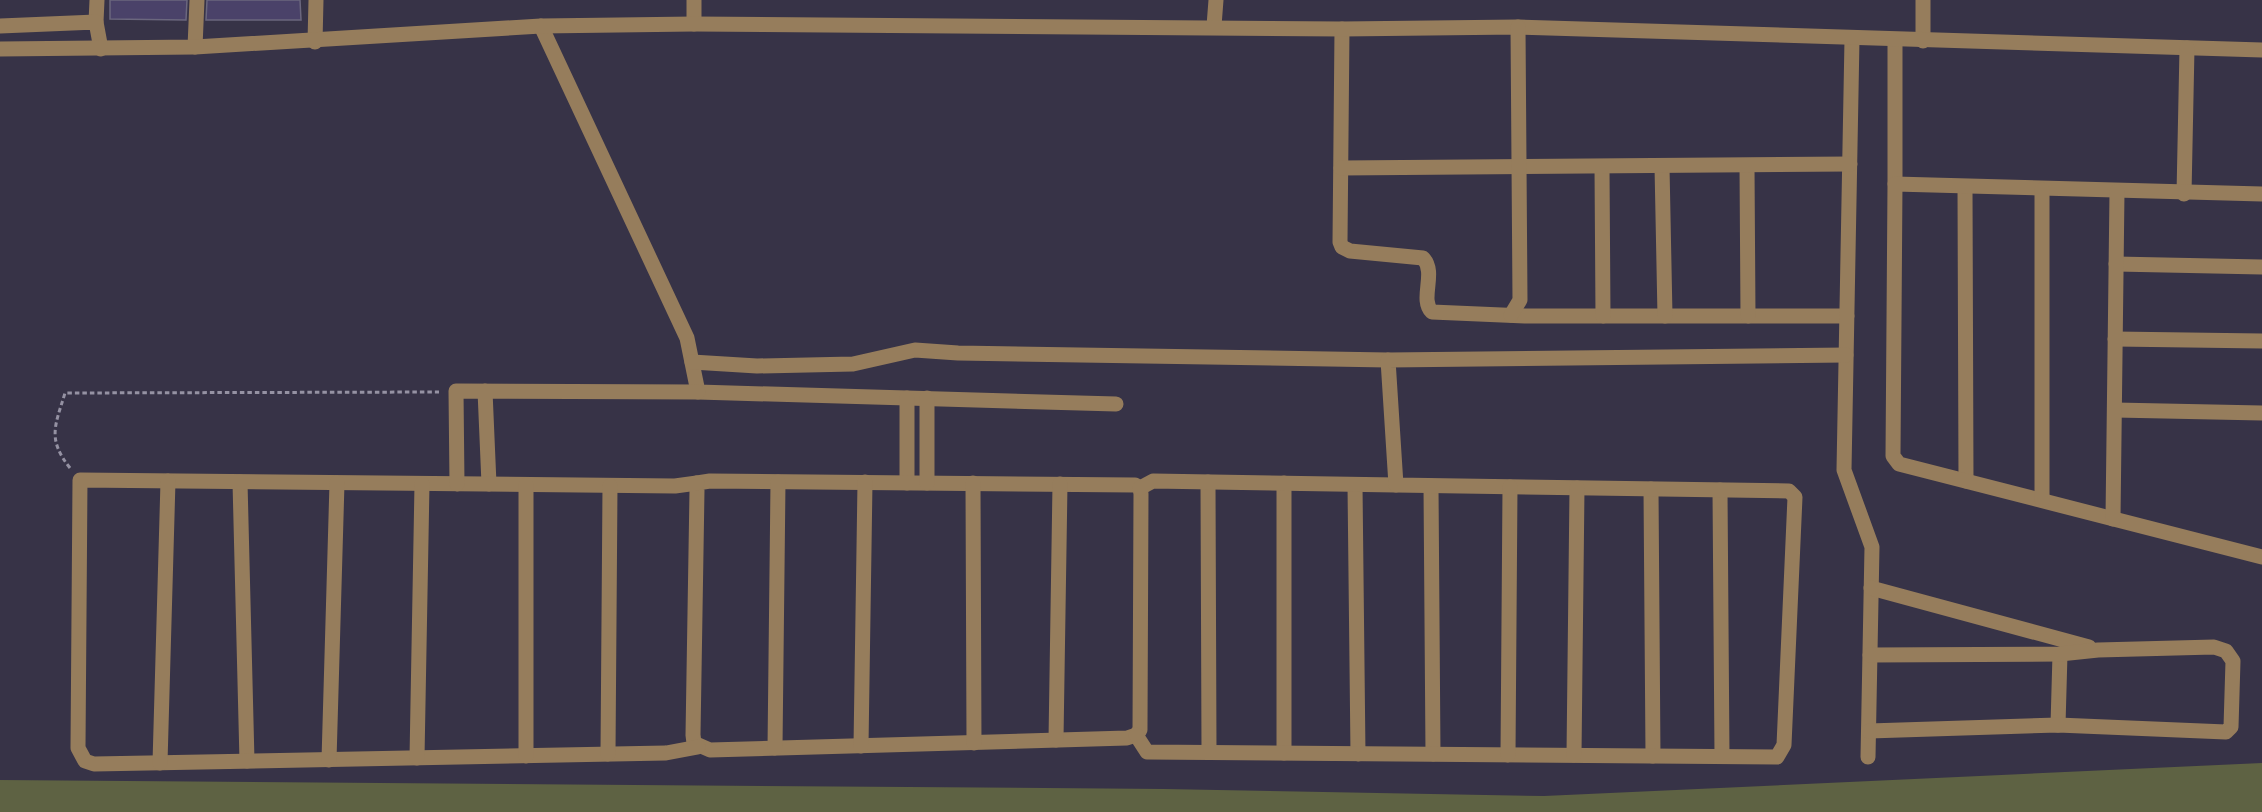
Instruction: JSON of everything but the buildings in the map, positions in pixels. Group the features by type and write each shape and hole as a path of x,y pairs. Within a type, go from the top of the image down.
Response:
{"street":[{"path":"97,0 96,22 101,49"},
{"path":"195,47 197,0"},
{"path":"315,42 316,0"},
{"path":"694,0 694,24"},
{"path":"1214,26 1216,0"},
{"path":"1923,0 1923,41"},
{"path":"0,26 96,22"},
{"path":"0,50 195,47 315,42 541,26 694,24 1518,27 2262,51"},
{"path":"541,26 687,338 698,392"},
{"path":"1510,315 1520,300 1518,27"},
{"path":"1342,28 1342,247 1350,251 1423,258 1429,267 1428,306 1432,312 1603,316 1847,316"},
{"path":"1852,39 1844,470 1872,547 1868,757"},
{"path":"1895,40 1893,456 1899,464 2262,557"},
{"path":"2184,194 2187,48"},
{"path":"1341,168 1850,164"},
{"path":"1662,166 1665,315"},
{"path":"1748,166 1748,316"},
{"path":"1602,167 1603,316"},
{"path":"1895,184 2184,194 2262,194"},
{"path":"1965,187 1966,481"},
{"path":"2042,190 2042,500"},
{"path":"2114,519 2117,192"},
{"path":"2116,264 2262,267"},
{"path":"2115,339 2262,341"},
{"path":"692,362 757,366 853,364 915,350 958,353 1388,360 1846,355"},
{"path":"1388,360 1396,485"},
{"path":"457,484 456,392 698,392 1116,404"},
{"path":"485,392 489,484"},
{"path":"907,398 907,483"},
{"path":"927,398 927,483"},
{"path":"2115,410 2262,413"},
{"path":"80,480 610,486 865,482 1135,485 1140,488 1141,721 1140,730 1136,735 1127,738 710,750 698,747 666,753 94,764 85,761 78,748 80,480"},
{"path":"160,763 168,481"},
{"path":"1136,735 1147,752 1777,757 1785,745 1795,497 1789,491 1153,481 1140,488"},
{"path":"240,482 247,761"},
{"path":"775,748 778,482"},
{"path":"861,746 865,482"},
{"path":"1208,482 1209,752"},
{"path":"329,760 337,483"},
{"path":"698,483 693,735 694,744 698,747"},
{"path":"973,483 974,742"},
{"path":"1284,483 1284,753"},
{"path":"417,758 422,484"},
{"path":"1056,740 1060,484"},
{"path":"1355,484 1358,754"},
{"path":"526,485 526,756"},
{"path":"608,754 610,486"},
{"path":"1431,486 1433,754"},
{"path":"1508,755 1510,487"},
{"path":"1574,755 1577,488"},
{"path":"1650,489 1653,756"},
{"path":"1720,490 1722,756"},
{"path":"1871,588 2098,650"},
{"path":"1869,731 2058,725 2221,732 2229,730 2233,661 2226,651 2214,647 2098,650 2060,654 1870,655"},
{"path":"2058,725 2060,654"}],"path":[{"path":"65,461 54,445 57,420 65,393 456,392"}],"green space":[{"path":"2262,763 2262,812 0,812 0,780 1164,789 1544,796"}]}
